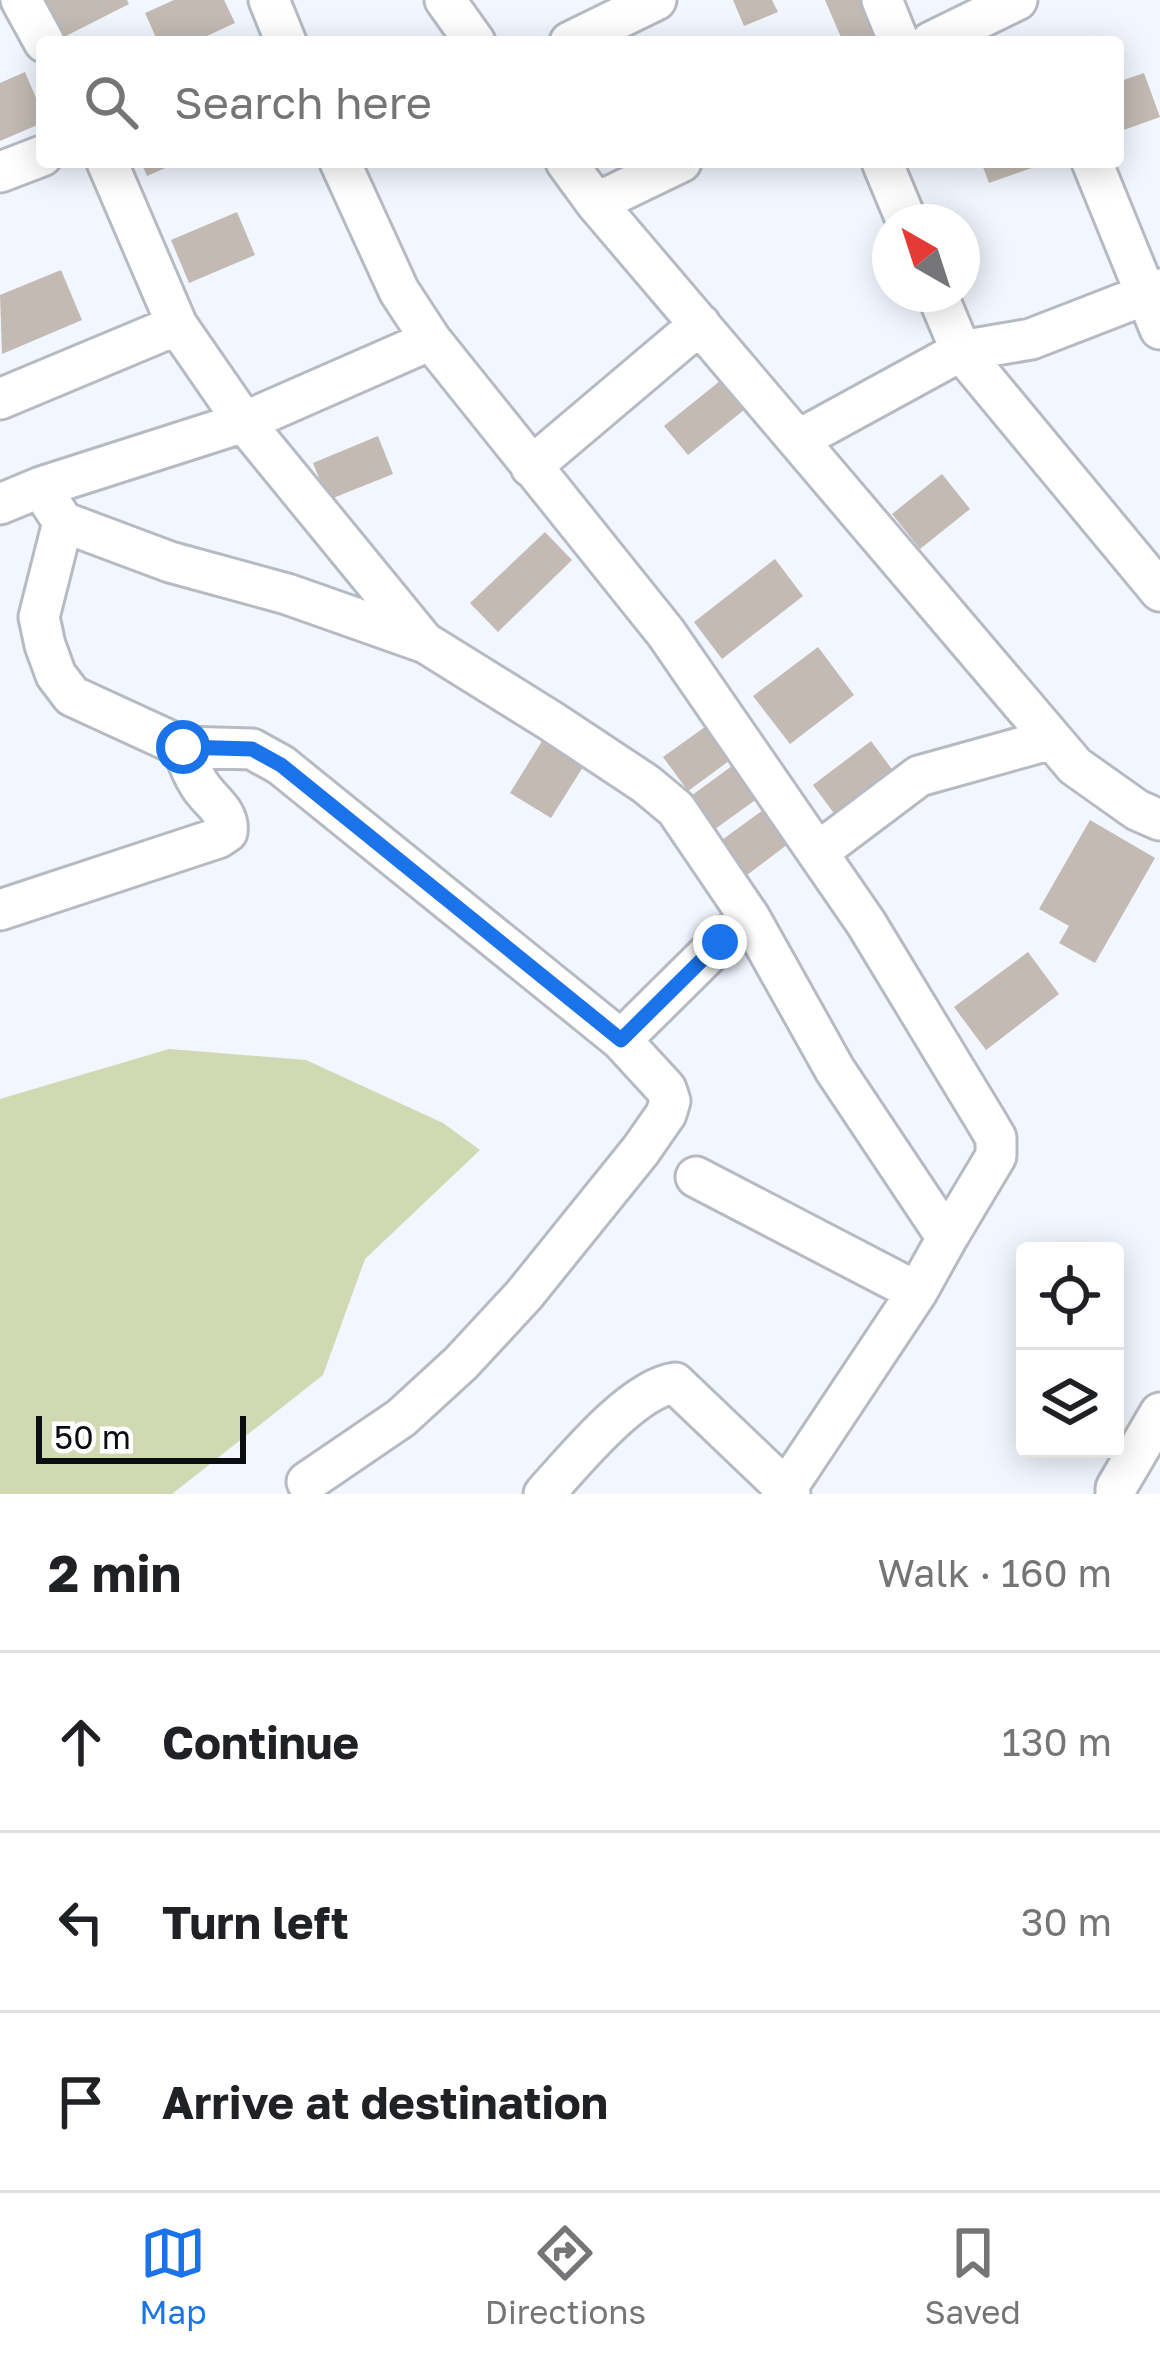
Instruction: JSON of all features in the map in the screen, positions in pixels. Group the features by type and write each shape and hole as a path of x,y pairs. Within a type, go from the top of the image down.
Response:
{"street":[{"path":"21,0 41,36"},
{"path":"268,0 283,36"},
{"path":"445,0 471,36"},
{"path":"582,36 656,0"},
{"path":"882,0 897,36"},
{"path":"943,36 1017,0"},
{"path":"0,172 36,158"},
{"path":"110,168 177,326 244,422 424,642"},
{"path":"343,168 399,291 431,340 666,634 866,923 995,1138 996,1156 917,1292 786,1492 675,1383 647,1394 611,1423 544,1494"},
{"path":"570,168 1075,766 1136,811 1160,820"},
{"path":"596,203 669,168"},
{"path":"884,168 900,204"},
{"path":"798,440 961,351 1031,339 1155,304 1095,168"},
{"path":"945,312 961,351 1160,591"},
{"path":"531,466 700,324"},
{"path":"0,399 177,326"},
{"path":"0,504 244,422 431,340"},
{"path":"41,487 63,522 170,562 287,594 424,642 646,784 676,809 750,918 835,1070 947,1238"},
{"path":"63,522 39,617 56,675 72,696 183,747 252,749 281,765 621,1040 666,1089 670,1101 641,1150 524,1295 461,1363 401,1418 307,1482"},
{"path":"818,852 919,776 1052,739"},
{"path":"0,910 227,832 226,816 197,781 183,747"},
{"path":"621,1040 750,918"},
{"path":"696,1177 917,1292"},
{"path":"1116,1494 1160,1413"}],"green space":[{"path":"169,1049 306,1060 443,1123 480,1150 365,1259 323,1375 172,1494 0,1494 0,1099"}],"building":[{"path":"42,0 127,0 129,4 61,36"},
{"path":"174,0 224,0 235,23 207,36 155,36 145,13"},
{"path":"733,0 772,0 778,12 744,26"},
{"path":"825,0 863,0 878,36 840,36"},
{"path":"25,72 36,98 36,126 0,141 0,83"},
{"path":"1144,73 1160,117 1124,130 1124,80"},
{"path":"983,168 1032,168 989,183"},
{"path":"237,212 255,255 189,283 171,240"},
{"path":"61,270 82,320 2,354 0,295"},
{"path":"720,381 744,410 688,455 664,426"},
{"path":"378,436 393,474 328,500 313,463"},
{"path":"942,474 970,509 920,549 892,514"},
{"path":"545,532 572,560 498,632 470,603"},
{"path":"775,559 803,596 722,659 694,622"},
{"path":"818,647 854,695 790,744 753,696"},
{"path":"709,724 733,758 688,791 663,757"},
{"path":"547,733 588,759 551,818 510,793"},
{"path":"871,741 894,772 836,816 813,785"},
{"path":"736,763 761,796 715,829 691,796"},
{"path":"763,810 788,844 747,875 722,840"},
{"path":"1090,820 1155,858 1095,963 1059,943 1069,926 1039,909"},
{"path":"1028,952 1059,994 986,1050 954,1007"}],"route":[{"path":"183,747 252,749 281,765 621,1040 720,942"}]}
